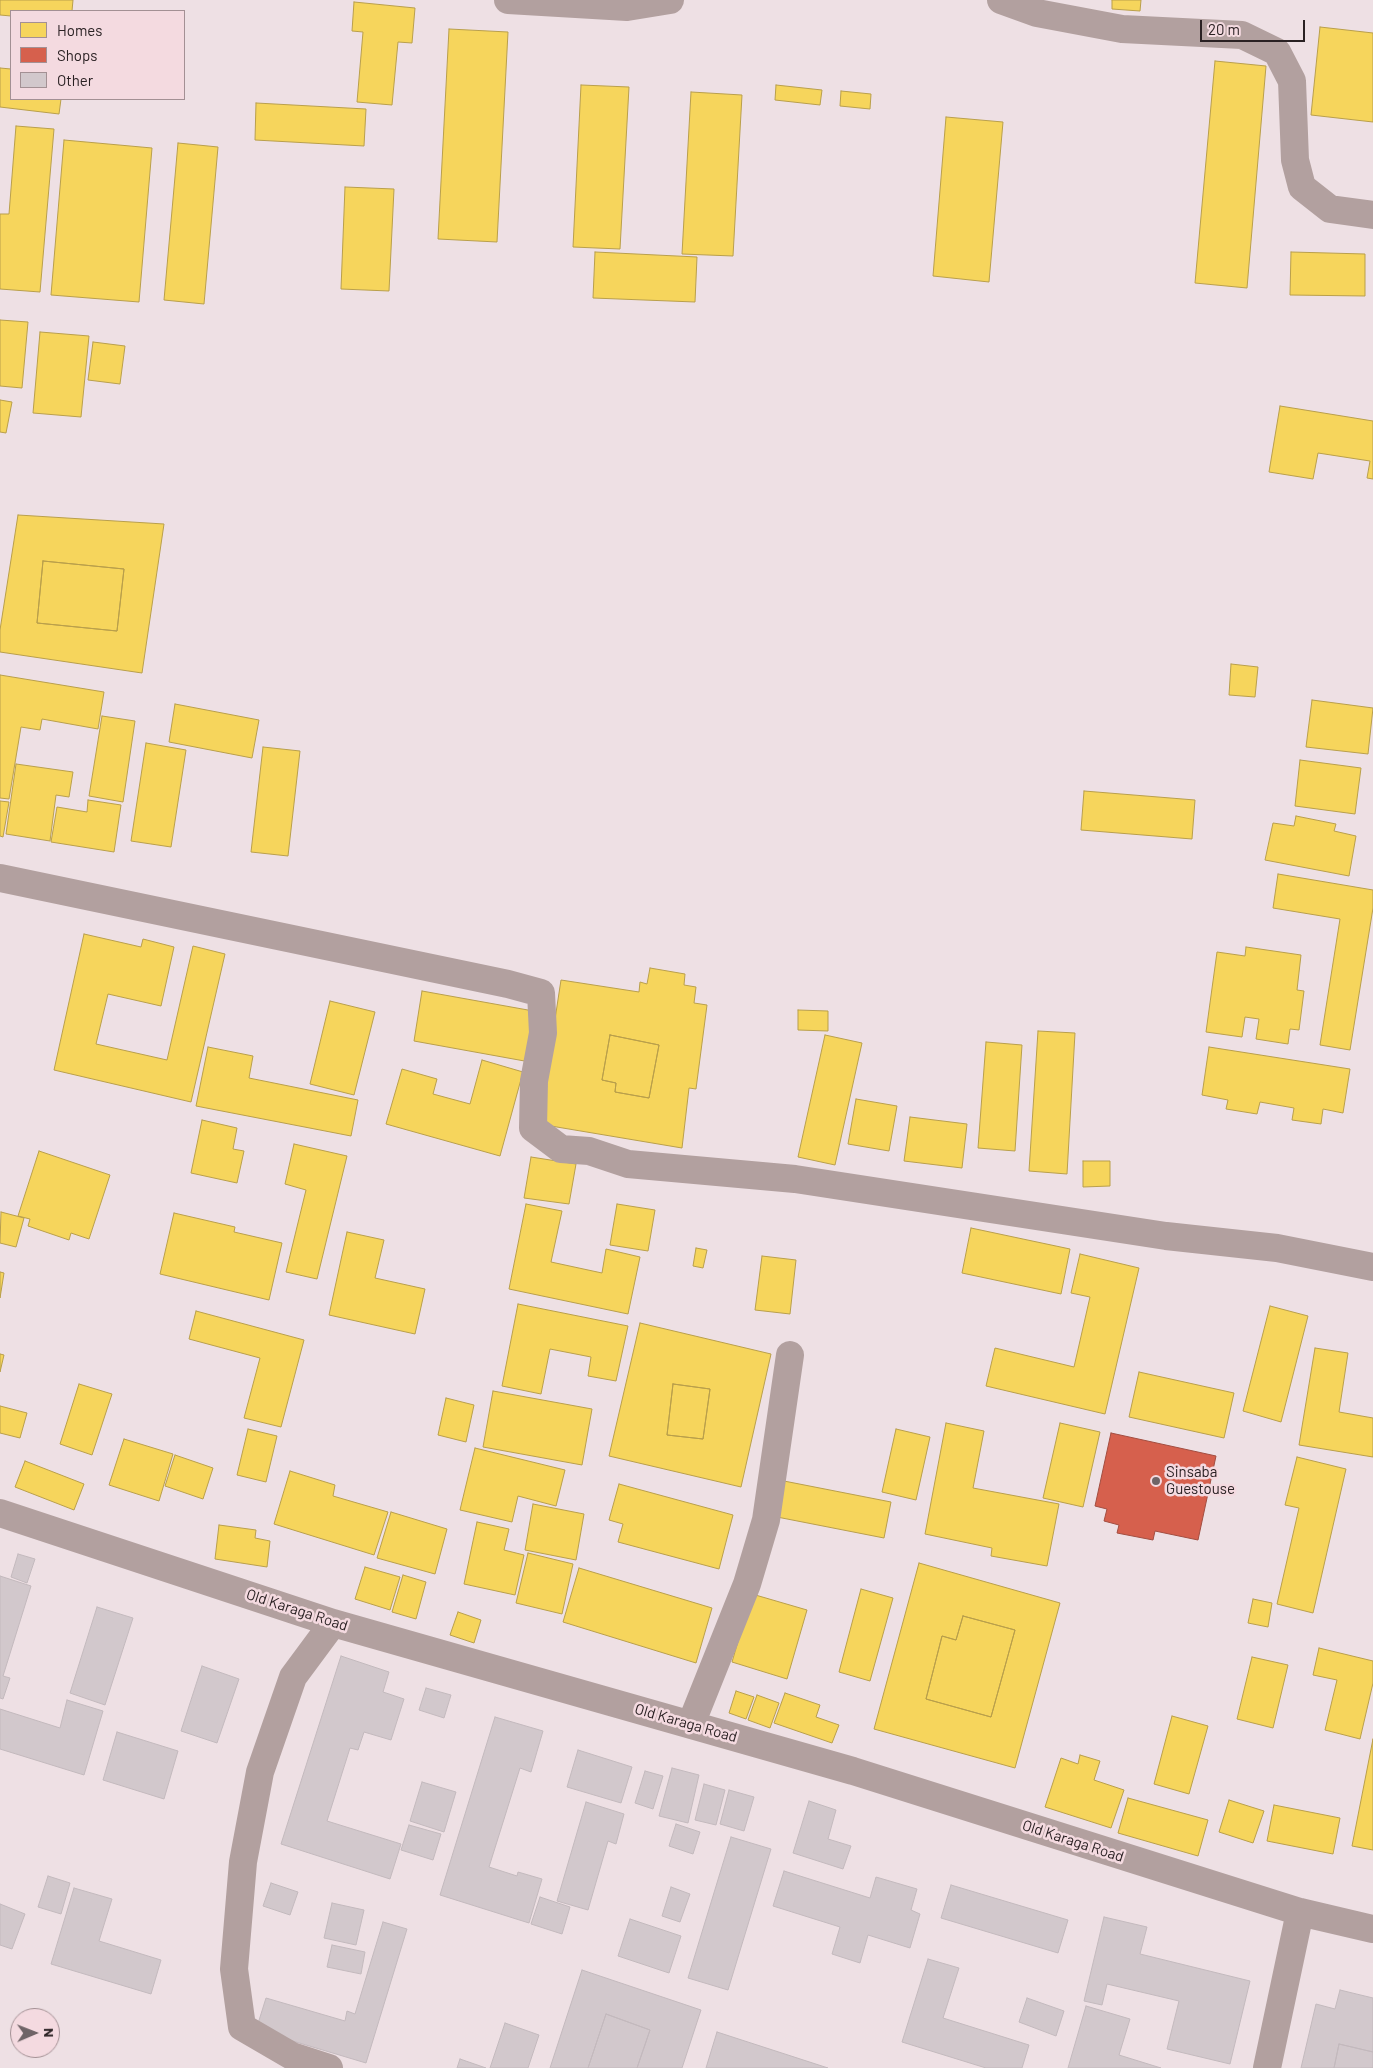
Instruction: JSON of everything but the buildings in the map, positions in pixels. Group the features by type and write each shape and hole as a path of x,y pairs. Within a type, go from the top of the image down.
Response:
{"street":[{"path":"508,0 627,7 670,0"},
{"path":"1001,0 1036,13 1122,30 1242,35 1277,52 1292,82 1295,160 1302,187 1330,209 1373,215"},
{"path":"0,878 508,984 541,994 543,1033 534,1081 532,1128 562,1149 589,1151 628,1164 795,1179 1166,1236 1277,1248 1373,1267"},
{"path":"691,1724 747,1584 766,1520 790,1355"},
{"name":"Old Karaga Road","path":"0,1513 333,1623 853,1771 1300,1912 1373,1929"},
{"path":"329,2068 292,2056 242,2027 234,1969 243,1862 260,1772 293,1677 333,1623"},
{"path":"1267,2068 1300,1912"}],"place":[{"name":"Sinsaba Guestouse","path":"1156,1481"}]}
